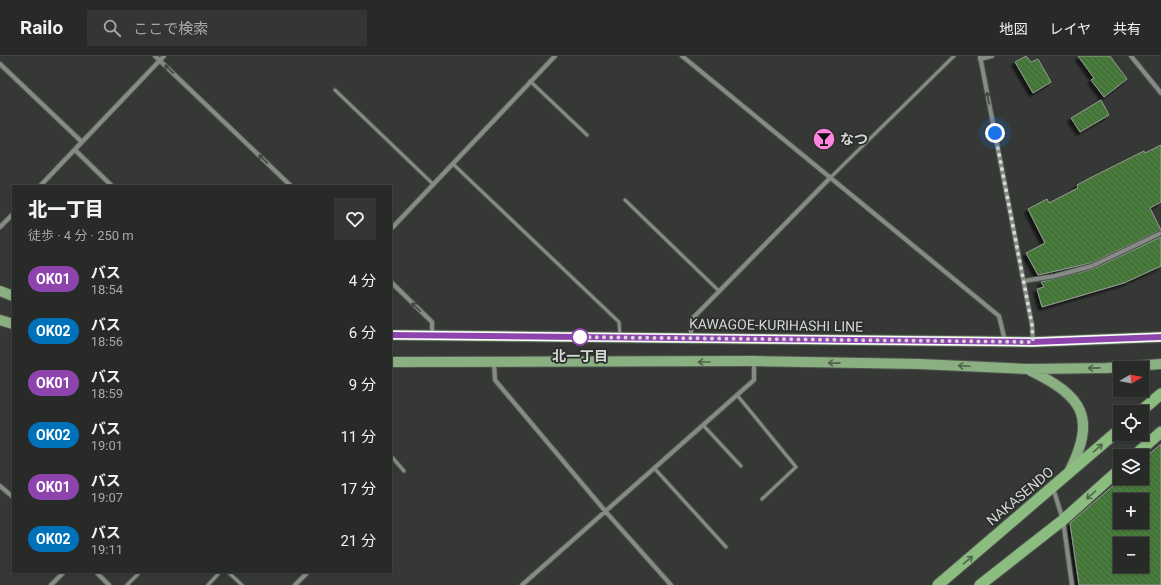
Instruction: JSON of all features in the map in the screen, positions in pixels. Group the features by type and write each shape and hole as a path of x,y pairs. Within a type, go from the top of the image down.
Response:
{"highway":[{"path":"1148,405 1161,394"},
{"path":"1142,449 1161,432"},
{"name":"NAKASENDO","path":"938,585 1113,435"},
{"path":"980,585 1063,520 1113,475"}],"main road":[{"path":"0,291 12,296"},
{"path":"0,320 12,324"},
{"name":"KAWAGOE-KURIHASHI LINE","path":"392,335 1005,342 1161,337"},
{"path":"392,362 494,363 754,361 919,364 1028,369 1107,368 1161,364"},
{"path":"1028,369 1064,390 1077,403 1083,420 1083,437 1079,453 1067,476"}],"street":[{"path":"155,56 290,185"},
{"path":"42,185 164,56"},
{"path":"392,228 555,56"},
{"path":"682,56 999,316 1005,342"},
{"path":"992,56 980,58 1024,281 1032,325 1033,342"},
{"path":"1131,56 1161,92"},
{"path":"0,64 82,142"},
{"path":"75,150 111,185"},
{"path":"691,338 691,320 830,178"},
{"path":"0,228 12,215"},
{"path":"1024,281 1055,276 1092,266 1161,233"},
{"path":"392,283 432,322 432,336"},
{"path":"522,585 754,380 754,361"},
{"path":"494,363 495,380 606,512 672,585"},
{"path":"0,486 12,497"},
{"path":"1053,488 1063,520 1072,585"},
{"path":"52,585 63,573"},
{"path":"97,573 109,585"},
{"path":"295,585 307,573"}],"lane":[{"path":"830,178 954,56"},
{"path":"530,81 587,135"},
{"path":"335,90 433,184"},
{"path":"453,164 619,322 621,337"},
{"path":"625,200 719,292"},
{"path":"737,395 796,467 762,499"},
{"path":"703,425 741,466"},
{"path":"392,457 404,471"},
{"path":"655,469 726,547"},
{"path":"128,585 139,573"},
{"path":"208,585 219,573"},
{"path":"229,573 242,585"},
{"path":"526,581 530,585"}],"building":[{"path":"1026,56 1031,62 1038,59 1051,82 1033,93 1015,62"},
{"path":"1078,56 1110,56 1127,79 1104,97 1091,80 1094,78"},
{"path":"1101,100 1109,115 1080,132 1071,118"},
{"path":"1161,145 1161,202 1150,208 1161,230 1091,263 1038,275 1026,253 1045,243 1028,209 1047,199 1049,203 1078,188 1077,185 1090,178 1144,151 1145,153"},
{"path":"1161,237 1161,266 1124,283 1042,307 1037,289 1044,287 1041,282 1093,269"},
{"path":"1161,444 1161,585 1079,585 1070,523 1114,485 1149,485 1149,454"}],"bus line":[{"name":"OK01","path":"392,335 1033,342 1161,337"}],"place":[{"name":"なつ","path":"824,139"},
{"name":"北一丁目","path":"580,337"}],"route":[{"path":"580,337 574,337 1033,342 1032,325 995,133"}]}
